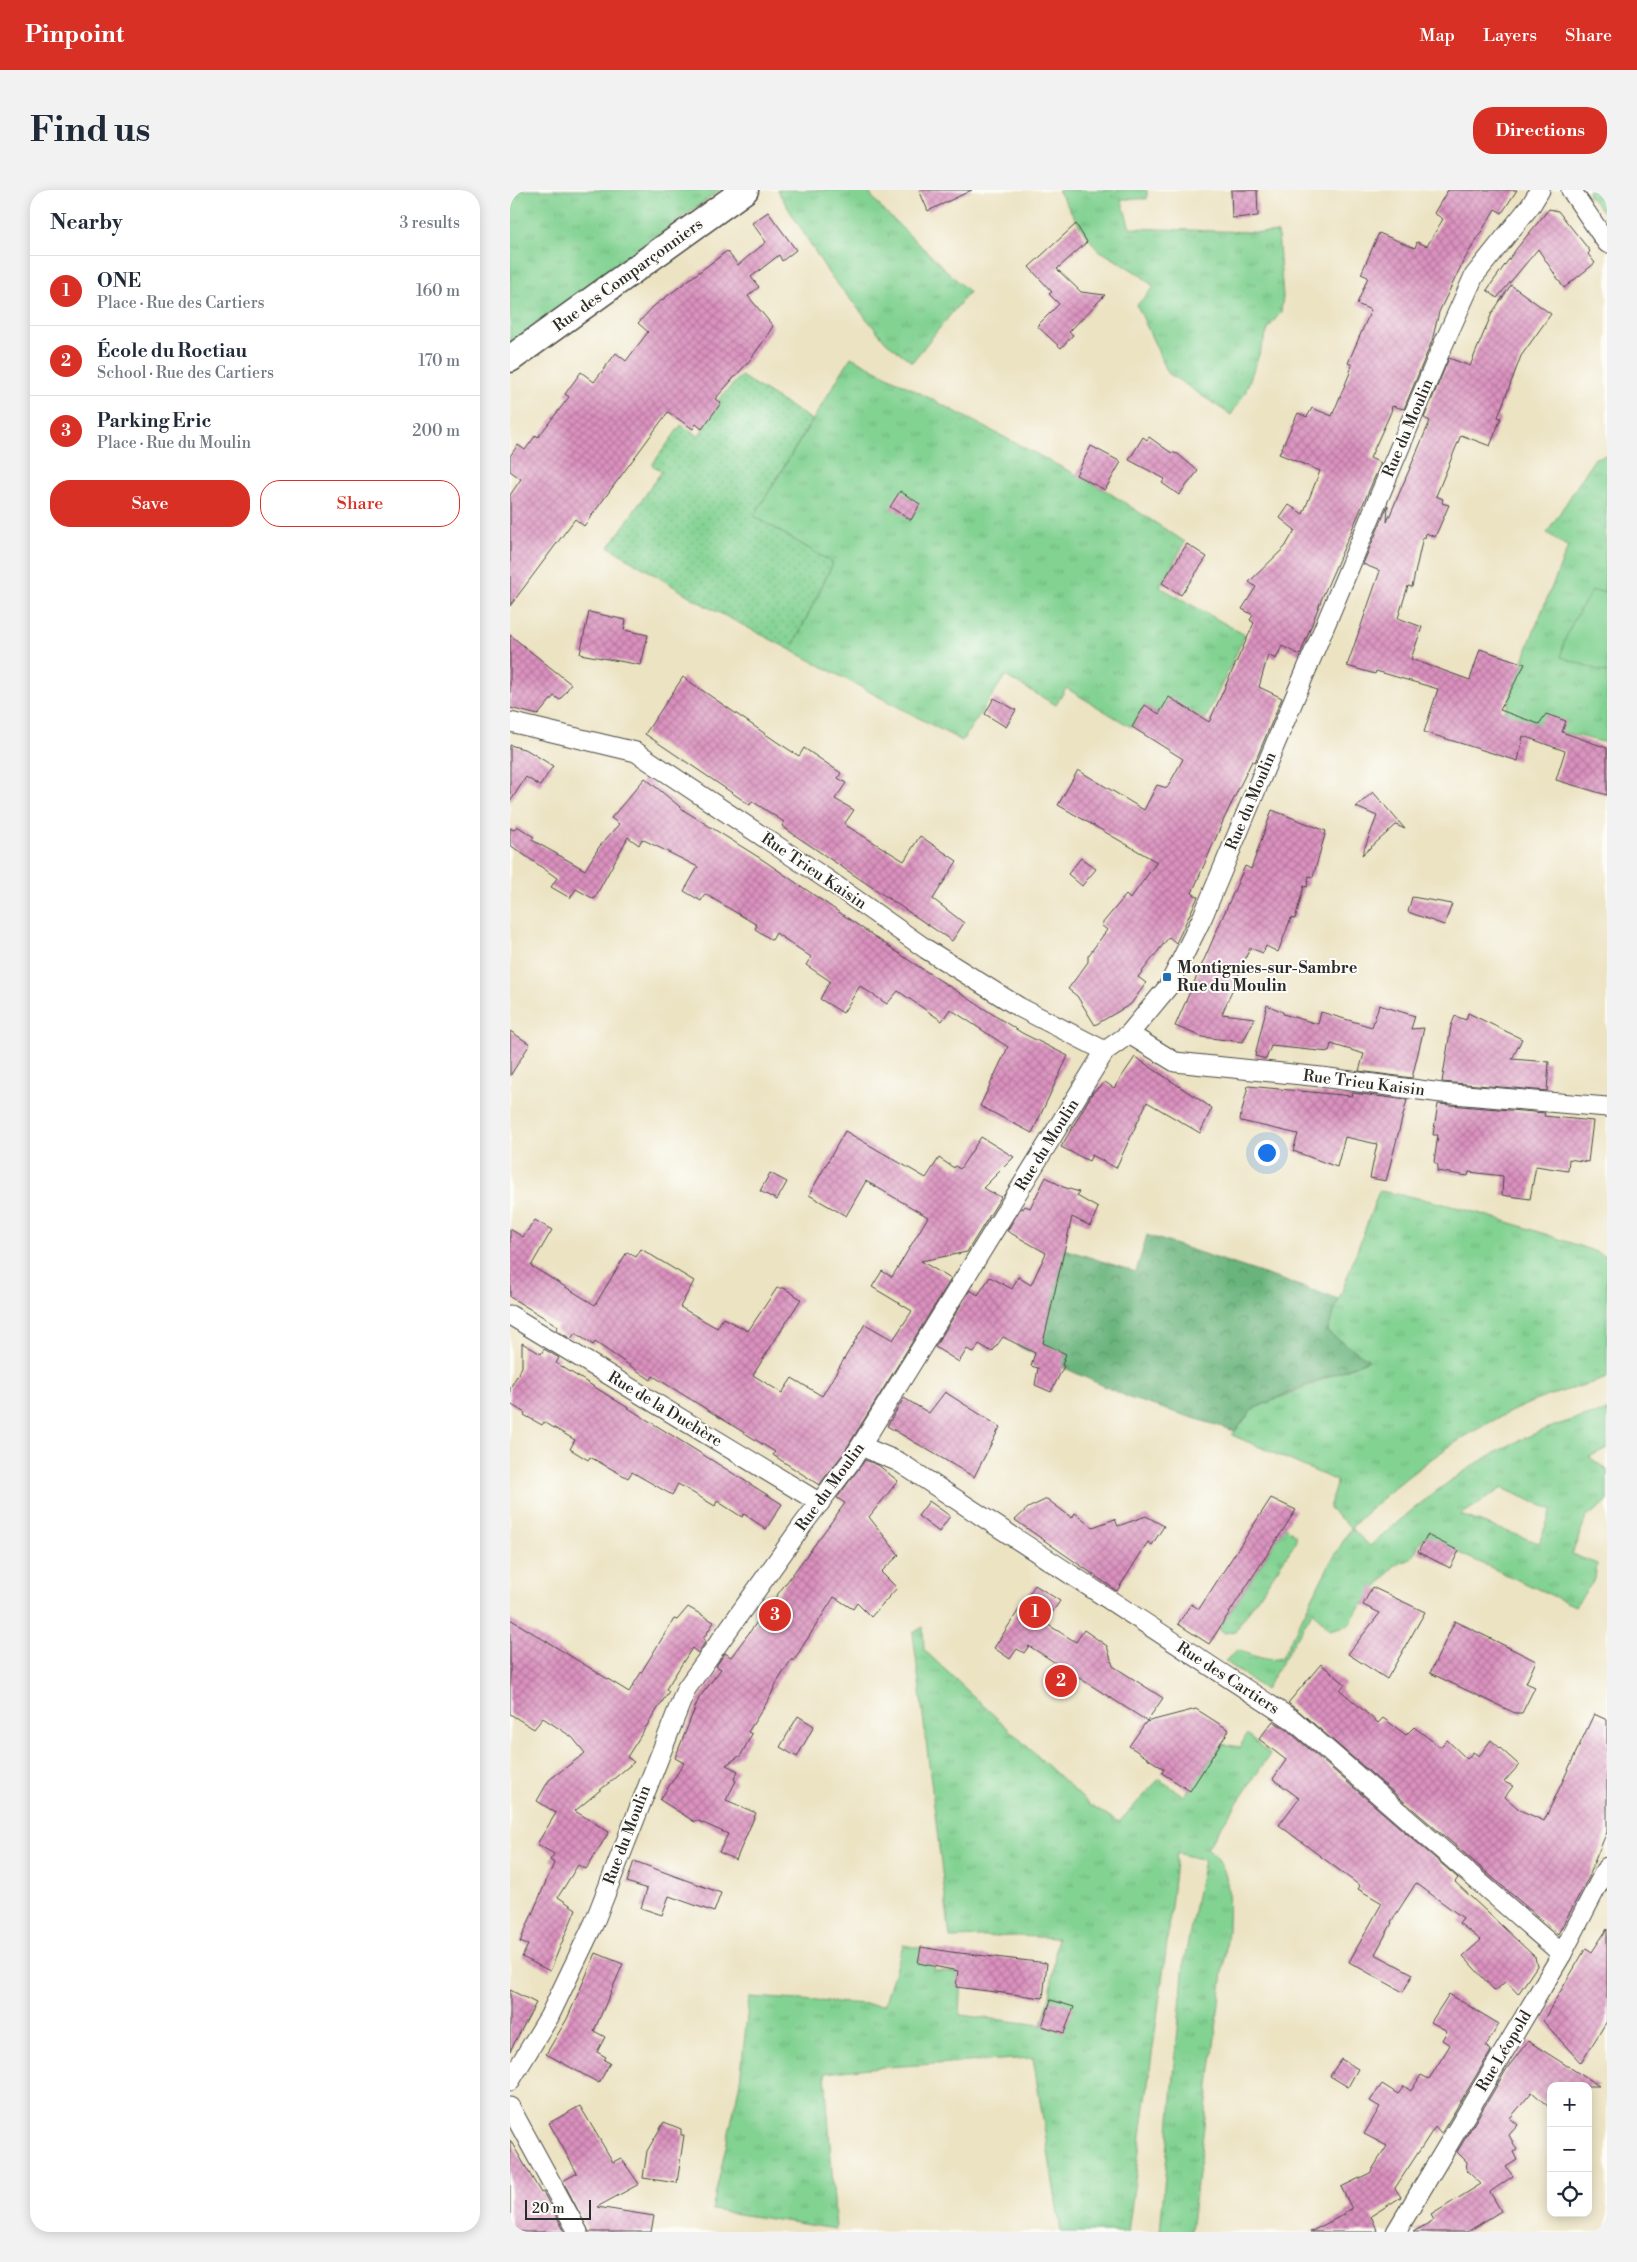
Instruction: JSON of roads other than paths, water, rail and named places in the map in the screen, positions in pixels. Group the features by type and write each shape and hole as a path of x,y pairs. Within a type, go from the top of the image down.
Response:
{"street":[{"name":"Rue des Comparçonniers","path":"510,359 745,190"},
{"name":"Rue du Moulin","path":"510,2081 549,2017 594,1922 686,1689 861,1446 1105,1051 1129,1034 1168,987 1204,916 1438,354 1474,276 1531,205 1540,190"},
{"path":"1571,190 1607,243"},
{"name":"Rue Trieu Kaisin","path":"510,722 636,752 828,880 926,949 1019,1007 1105,1051"},
{"name":"Rue Trieu Kaisin","path":"1129,1034 1174,1062 1321,1077 1442,1093 1607,1107"},
{"name":"Rue de la Duchère","path":"510,1315 820,1503"},
{"name":"Rue des Cartiers","path":"861,1446 898,1462 1292,1720 1562,1954"},
{"name":"Rue Léopold","path":"1396,2232 1562,1954 1607,1867"},
{"path":"510,2107 578,2232"}],"place":[{"name":"Montignies-sur-Sambre Rue du Moulin","path":"1167,977"},
{"name":"ONE","path":"1035,1612"},
{"name":"Parking Eric","path":"775,1615"},
{"name":"École du Roctiau","path":"1061,1681"}]}
